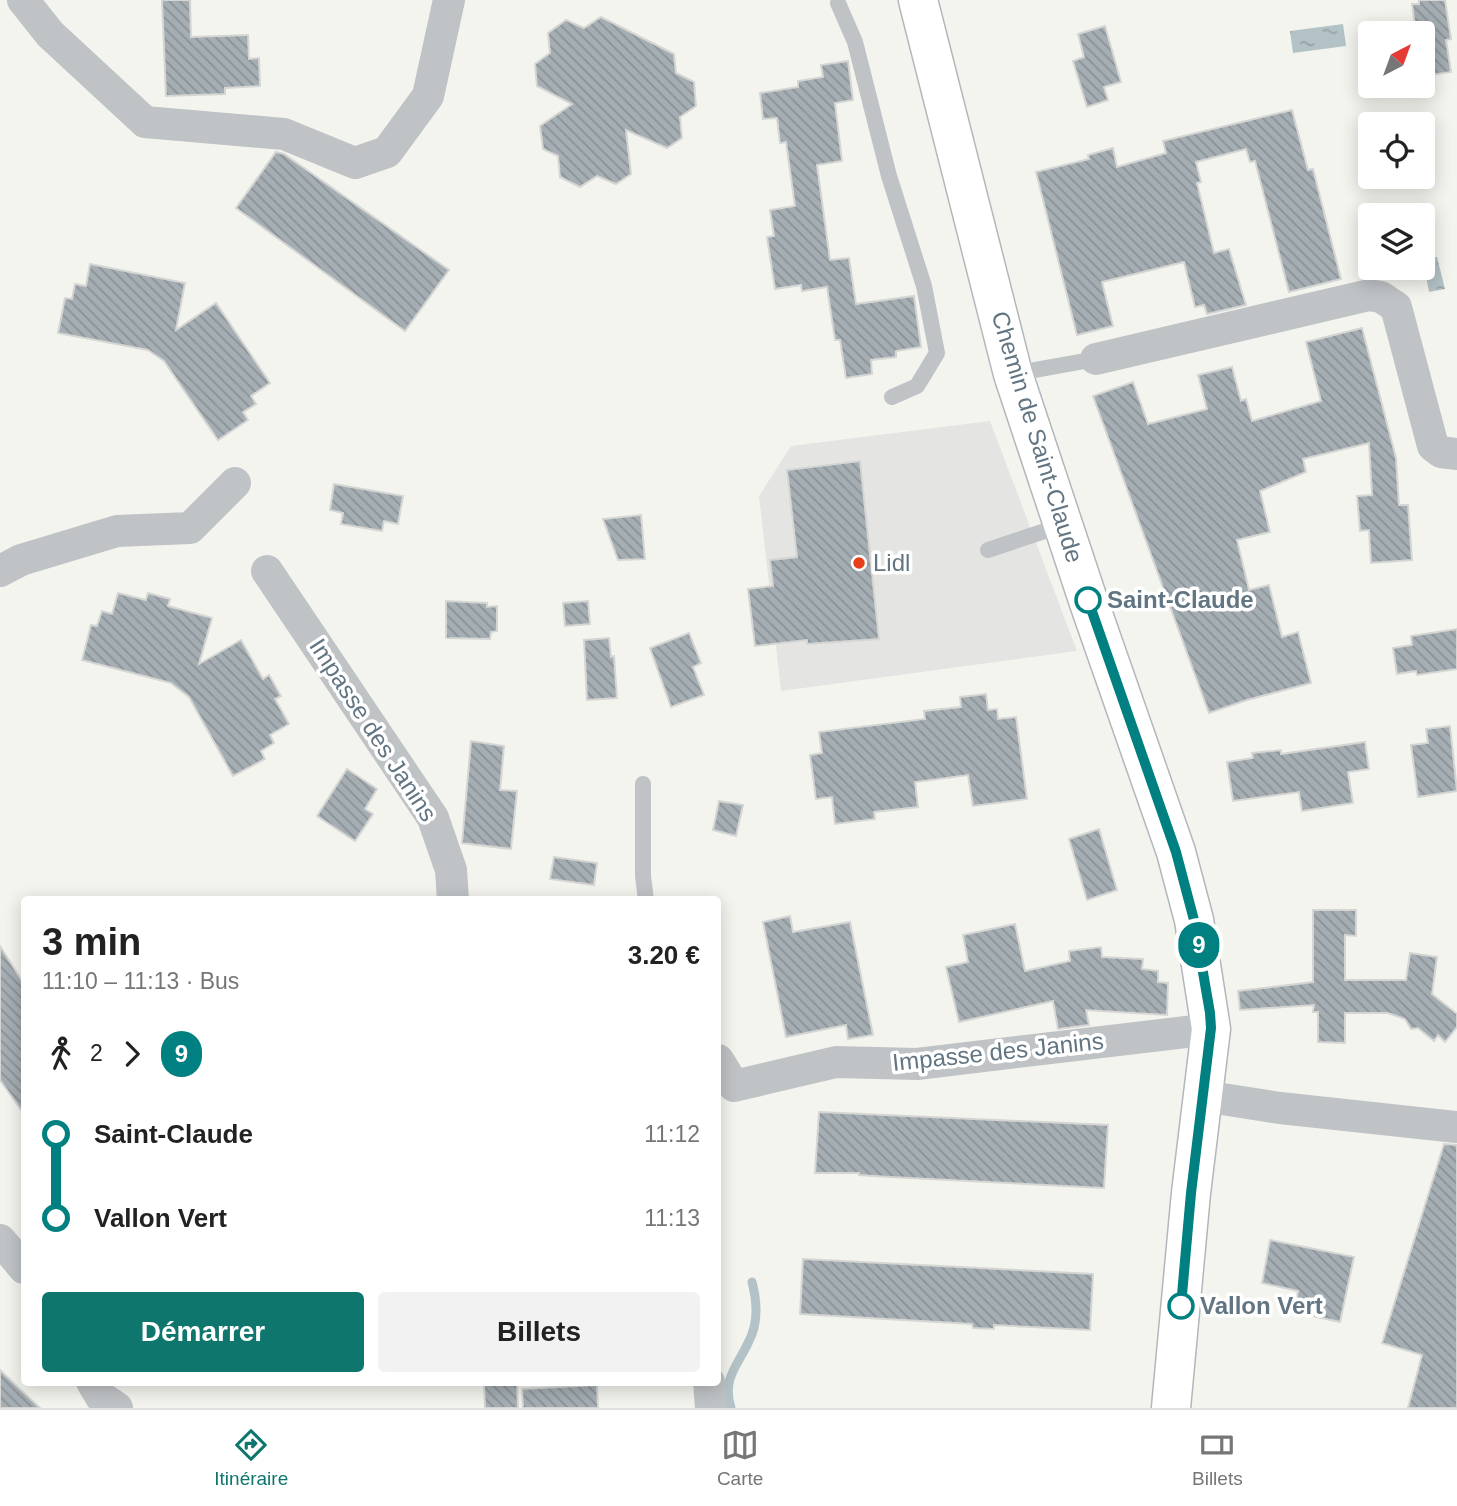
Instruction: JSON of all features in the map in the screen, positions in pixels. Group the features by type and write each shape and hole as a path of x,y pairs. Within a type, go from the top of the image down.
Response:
{"street":[{"path":"23,0 50,34 145,122 284,134 355,163 387,152 428,96 449,0"},
{"name":"Chemin de Saint-Claude","path":"918,0 1013,374 1176,852 1194,920 1211,1028 1171,1408"},
{"path":"1096,359 1370,295 1381,297 1396,307 1433,446 1441,452 1457,454"},
{"path":"0,571 20,560 117,531 190,528 235,483"},
{"name":"Impasse des Janins","path":"267,571 433,818 451,870 453,896"},
{"name":"Impasse des Janins","path":"721,1065 734,1086 836,1062 917,1064 1211,1028"},
{"path":"1203,1096 1280,1108 1457,1127"},
{"path":"0,1240 21,1264"},
{"path":"94,1386 101,1397 117,1408"},
{"path":"709,1386 711,1408"}],"lane":[{"path":"838,3 855,42 889,176 924,286 937,353 917,386 892,397"},
{"path":"1013,374 1096,359"},
{"path":"988,551 1063,525"},
{"path":"643,784 646,896"}],"shaded area":[{"path":"990,421 1077,651 781,691 759,496 791,446"}],"water":[{"path":"1343,24 1346,46 1293,53 1290,31"},
{"path":"1435,257 1445,289 1429,292 1427,280 1435,280"}],"building":[{"path":"162,0 190,0 191,37 248,35 249,59 259,58 260,86 225,88 225,94 166,96"},
{"path":"1419,0 1445,0 1451,39 1446,40 1451,72 1435,74 1435,21 1414,21 1412,4 1419,4"},
{"path":"601,17 674,54 676,73 694,82 696,106 680,117 682,138 667,148 626,130 631,174 616,184 597,176 580,187 560,177 558,156 543,149 540,126 572,104 537,86 535,64 550,53 548,33 566,20 584,28"},
{"path":"1105,26 1121,82 1104,87 1108,100 1087,107 1073,61 1084,57 1078,34"},
{"path":"848,61 853,100 835,103 842,161 817,165 830,260 849,258 856,304 914,296 921,347 896,351 896,357 871,360 872,374 846,378 840,340 835,340 827,287 802,291 801,285 775,289 767,237 774,236 770,210 795,206 786,142 780,143 777,118 763,119 760,93 798,87 798,81 823,77 821,65"},
{"path":"1292,110 1308,170 1313,169 1341,279 1289,292 1255,161 1250,162 1246,149 1196,162 1201,182 1197,183 1214,253 1229,249 1246,305 1207,314 1204,305 1195,307 1184,262 1102,282 1113,326 1077,335 1036,172 1089,159 1088,155 1113,148 1117,167 1166,153 1163,141"},
{"path":"276,152 284,154 449,270 405,331 236,208"},
{"path":"90,264 185,283 176,330 216,303 270,383 251,396 256,404 243,412 248,420 218,440 164,361 148,350 58,333 65,298 72,299 75,284 86,286"},
{"path":"1362,328 1396,458 1399,505 1408,505 1412,560 1371,563 1369,530 1360,531 1357,496 1372,495 1369,443 1303,459 1306,472 1260,491 1270,532 1237,540 1249,590 1269,585 1282,637 1298,632 1311,683 1209,713 1093,396 1133,382 1148,424 1207,409 1198,375 1232,367 1241,401 1246,399 1252,421 1321,401 1306,342"},
{"path":"860,461 879,639 807,644 807,640 755,646 748,589 773,586 770,560 797,557 787,470"},
{"path":"334,484 403,496 398,524 384,521 382,531 341,524 343,513 330,510"},
{"path":"641,515 645,559 618,560 603,519"},
{"path":"118,593 146,600 148,593 170,599 168,606 212,618 199,664 241,640 263,679 269,675 281,696 275,699 289,724 270,735 274,743 261,751 265,759 233,776 189,697 171,683 82,660 91,625 97,626 102,611 112,614"},
{"path":"446,601 497,606 497,631 491,632 490,639 446,638"},
{"path":"588,601 590,624 565,626 563,603"},
{"path":"1457,629 1457,669 1417,675 1416,671 1397,674 1393,648 1412,645 1411,636"},
{"path":"689,633 701,663 693,667 704,695 671,707 650,648"},
{"path":"609,638 611,657 614,656 617,698 587,700 584,640"},
{"path":"986,694 988,710 997,709 998,719 1016,717 1027,799 973,806 968,775 915,782 918,807 874,812 875,819 835,824 832,797 816,799 810,755 822,753 819,732 925,719 924,711 961,707 960,697"},
{"path":"1450,726 1457,791 1418,797 1411,745 1428,743 1426,729"},
{"path":"471,741 504,746 500,790 517,791 511,849 462,843"},
{"path":"1365,742 1369,769 1348,772 1353,803 1302,811 1299,792 1233,801 1227,762 1253,758 1252,753 1281,750 1281,754"},
{"path":"347,769 377,789 365,809 373,814 355,841 317,816"},
{"path":"719,801 743,805 736,836 713,830"},
{"path":"1099,829 1117,890 1087,900 1069,839"},
{"path":"554,857 597,863 594,885 550,879"},
{"path":"1313,910 1356,910 1356,936 1345,935 1345,980 1406,980 1410,953 1437,957 1432,994 1457,1014 1457,1027 1445,1042 1438,1035 1434,1041 1418,1028 1411,1029 1405,1019 1388,1013 1345,1013 1345,1043 1318,1042 1318,1012 1313,1012 1314,1005 1240,1010 1238,991 1313,982"},
{"path":"790,916 793,932 850,922 873,1035 848,1039 846,1025 786,1037 763,922"},
{"path":"1015,924 1025,971 1070,961 1069,951 1101,947 1102,957 1143,959 1142,969 1158,971 1158,982 1168,983 1167,1015 1086,1010 1089,1025 1058,1029 1053,1001 959,1022 946,967 968,962 963,935"},
{"path":"0,946 21,979 21,1110 0,1080"},
{"path":"819,1112 1108,1125 1104,1188 859,1173 815,1173"},
{"path":"1444,1144 1457,1145 1457,1408 1408,1408 1422,1355 1382,1343"},
{"path":"1270,1240 1354,1257 1340,1322 1294,1312 1298,1291 1262,1283"},
{"path":"803,1259 1093,1274 1090,1330 994,1325 994,1329 973,1328 972,1324 800,1314"},
{"path":"0,1370 40,1408 0,1408"},
{"path":"484,1386 517,1386 518,1408 485,1408"},
{"path":"597,1386 598,1408 523,1408 522,1389"}],"waterway":[{"path":"731,1408 728,1389 730,1380 752,1334 756,1319 752,1282"}],"bus line":[{"name":"9","path":"1088,600 1176,852 1194,920 1210,1013 1211,1028 1191,1193 1181,1306"}],"place":[{"name":"Lidl","path":"859,563"},
{"name":"Saint-Claude","path":"1088,600"},
{"name":"Vallon Vert","path":"1181,1306"}]}
